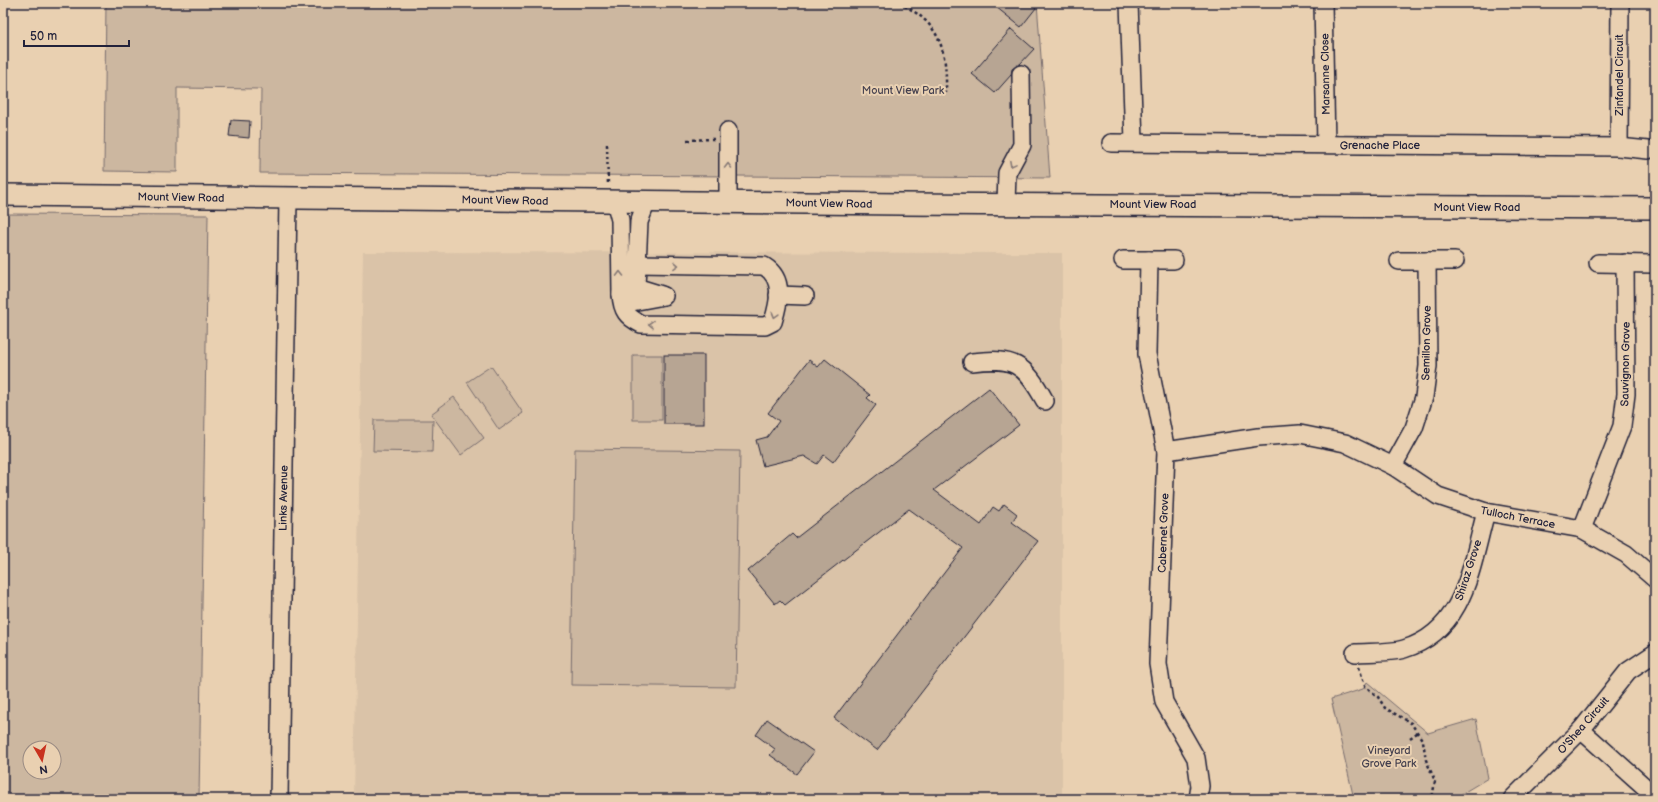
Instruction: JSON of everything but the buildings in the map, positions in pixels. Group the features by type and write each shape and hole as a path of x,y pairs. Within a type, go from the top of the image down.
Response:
{"main road":[{"name":"Mount View Road","path":"3,195 728,202 1655,208"}],"street":[{"path":"1129,3 1134,141"},
{"name":"Marsanne Close","path":"1323,3 1326,144"},
{"name":"Zinfandel Circuit","path":"1619,147 1620,3"},
{"path":"1006,204 1007,173 1022,144 1021,74"},
{"path":"728,135 728,202"},
{"name":"Grenache Place","path":"1111,142 1134,141 1619,147 1648,150"},
{"name":"Links Avenue","path":"279,799 288,198"},
{"path":"611,201 620,220 621,303 628,318 641,324 766,326 773,322 778,305 778,281 773,271 764,266 637,264"},
{"path":"621,294 632,302 664,296 636,287 639,222 647,201"},
{"path":"1123,260 1174,260"},
{"name":"Cabernet Grove","path":"1149,260 1147,354 1166,451 1158,664 1164,702 1196,758 1200,786 1198,799"},
{"path":"1399,261 1455,261"},
{"name":"Semillon Grove","path":"1394,466 1414,428 1424,397 1428,366 1427,261"},
{"path":"1598,263 1652,264"},
{"name":"Sauvignon Grove","path":"1582,529 1622,426 1626,394 1625,263"},
{"path":"778,295 805,296"},
{"path":"972,362 995,359 1009,361 1033,380 1045,401"},
{"name":"Tulloch Terrace","path":"1166,451 1258,437 1300,434 1344,443 1394,466 1438,496 1486,512 1582,529 1626,554 1655,580"},
{"name":"Shiraz Grove","path":"1356,653 1403,649 1429,638 1449,620 1462,596 1486,512"},
{"name":"O'Shea Circuit","path":"1512,799 1581,730 1628,671 1655,652"},
{"path":"1581,730 1655,796"}],"path":[{"path":"899,3 922,16 936,31 945,59 946,93"},
{"path":"687,140 728,135"},
{"path":"607,144 611,201"},
{"path":"1356,653 1365,686 1378,697 1385,708 1411,723 1423,741 1426,760 1435,781 1432,799"},
{"path":"1410,738 1418,733"}],"shaded area":[{"path":"363,252 1062,253 1062,799 354,799"}],"green space":[{"name":"Mount View Park","path":"106,3 1037,3 1050,178 260,173 261,89 177,88 177,172 104,171"},
{"path":"3,214 208,215 199,799 3,799"},
{"path":"633,355 662,355 662,420 633,420"},
{"path":"491,366 523,413 499,430 467,382"},
{"path":"454,397 484,438 461,455 431,414"},
{"path":"374,420 433,420 432,452 373,451"},
{"path":"575,449 740,451 736,687 571,685"},
{"name":"Vineyard Grove Park","path":"1367,682 1428,733 1476,719 1488,778 1453,799 1354,799 1331,699 1363,689"}]}
